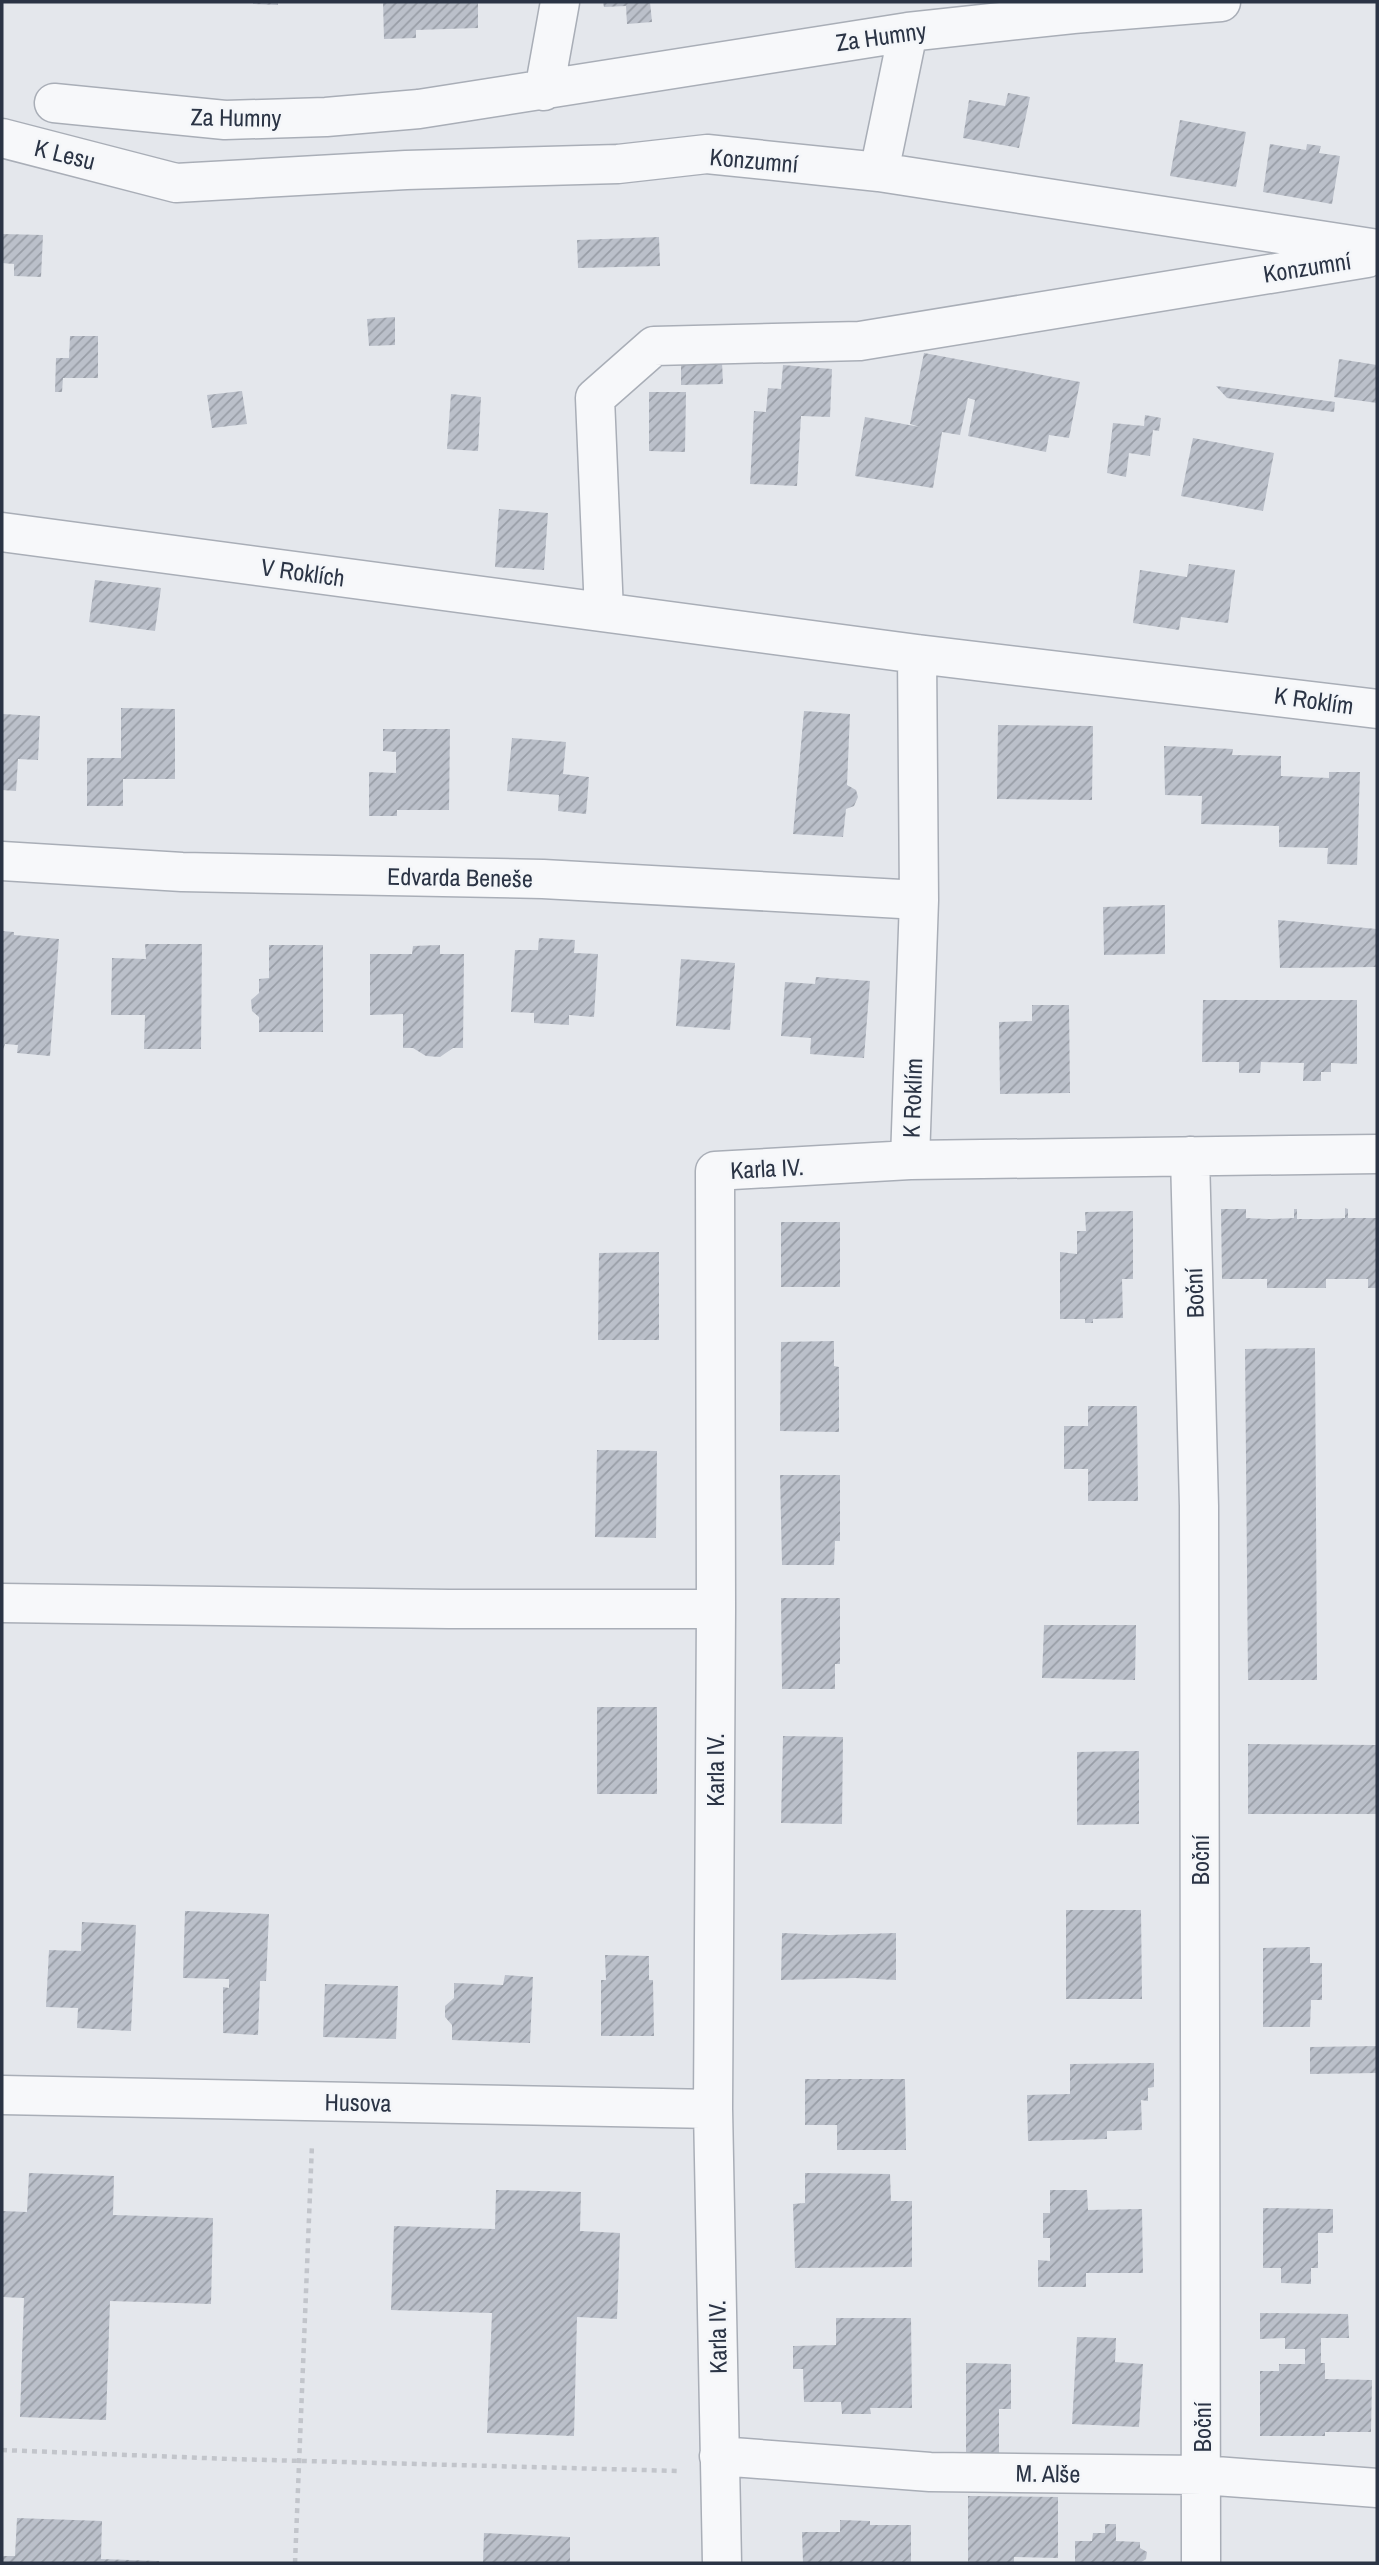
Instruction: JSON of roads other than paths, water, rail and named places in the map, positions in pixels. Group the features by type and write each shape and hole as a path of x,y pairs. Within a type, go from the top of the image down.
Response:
{"street":[{"path":"544,91 559,2"},
{"name":"Za Humny","path":"54,103 225,120 326,117 419,109 544,91 654,70 1074,8 1221,2"},
{"path":"879,172 908,32"},
{"path":"406,170 419,109"},
{"name":"K Lesu","path":"2,138 127,170"},
{"name":"Konzumní","path":"127,170 176,183 406,170 618,164 707,154 879,172 1377,249"},
{"name":"Konzumní","path":"604,612 595,398 654,346 860,341 1377,256"},
{"name":"V Roklích","path":"2,532 604,612"},
{"name":"K Roklím","path":"604,612 1377,709"},
{"name":"K Roklím","path":"917,653 919,900 910,1160 1377,1154"},
{"name":"Edvarda Beneše","path":"2,861 182,872 543,879 919,900"},
{"name":"Boční","path":"1190,1156 1199,1506 1201,2563"},
{"name":"Karla IV.","path":"722,2563 713,2109 715,1171 910,1160"},
{"path":"2,1604 716,1609"},
{"name":"Husova","path":"2,2095 713,2109"},
{"name":"M. Alše","path":"719,2464 930,2472 1202,2475 1377,2488"}]}
